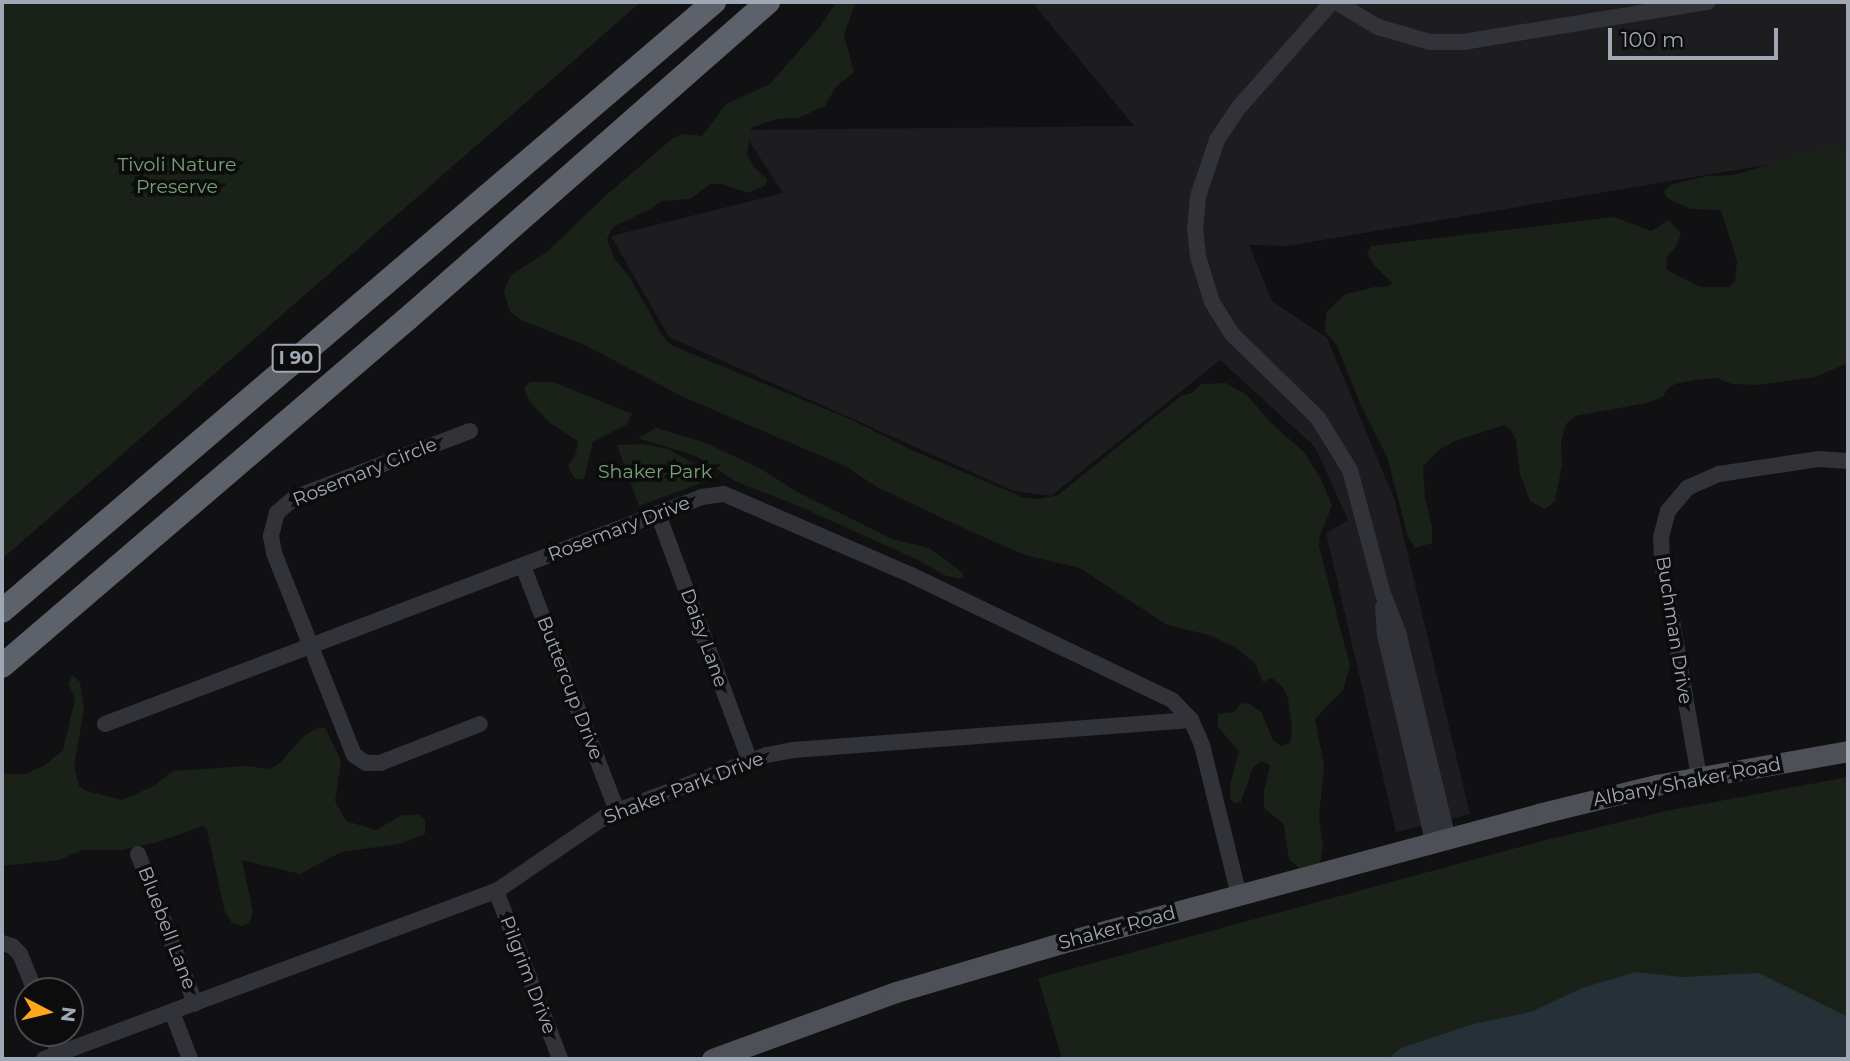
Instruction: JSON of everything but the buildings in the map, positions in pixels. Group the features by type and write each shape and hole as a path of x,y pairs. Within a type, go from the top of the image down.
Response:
{"highway":[{"path":"590,106 696,2"},
{"name":"I 90","path":"2,611 714,2"},
{"name":"I 90","path":"2,666 416,310 768,2"}],"main road":[{"name":"Albany Shaker Road","path":"1527,816 1699,777 1848,751"},
{"name":"Shaker Road","path":"712,1059 943,977 1527,816"}],"street":[{"path":"1441,840 1385,635 1383,594 1356,490 1339,448 1311,409 1243,346 1222,318 1204,280 1196,242 1198,196 1217,140 1239,107 1334,2 1378,27 1410,37 1430,42 1463,42 1707,2"},
{"name":"Rosemary Circle","path":"470,432 299,495 281,509 272,524 272,547 350,749 363,761 383,762 480,724"},
{"name":"Buchman Drive","path":"1699,777 1662,562 1661,537 1665,516 1687,488 1719,474 1818,459 1848,461"},
{"name":"Rosemary Drive","path":"105,724 706,496 733,496 911,575 1157,692 1177,704 1191,720"},
{"name":"Daisy Lane","path":"658,514 750,761"},
{"name":"Buttercup Drive","path":"523,566 617,811"},
{"path":"1191,720 1202,745 1239,896"},
{"name":"Shaker Park Drive","path":"52,1056 496,891 617,811 750,761 788,750 1191,720"},
{"name":"Bluebell Lane","path":"138,854 195,1003"},
{"name":"Pilgrim Drive","path":"496,891 560,1059"},
{"path":"2,943 12,946 20,954 29,977"},
{"name":"Bluebell Lane","path":"172,1012 190,1059"}],"shaded area":[{"path":"1032,2 1848,2 1848,151 1287,246 1249,245 1272,301 1327,338 1395,501 1470,814 1396,832 1326,533 1348,520 1315,447 1220,360 1051,496 1014,491 669,337 611,236 783,193 742,130 1134,126"},
{"path":"1636,972 1682,977 1759,973 1848,1017 1848,1059 1388,1059 1401,1048 1473,1024 1531,1012 1582,988"}],"green space":[{"name":"Tivoli Nature Preserve","path":"2,2 641,2 2,559"},
{"path":"836,2 856,2 844,35 854,72 835,88 825,106 798,118 776,119 751,128 747,154 754,167 767,179 766,185 748,193 721,184 710,184 690,199 661,201 613,227 607,239 614,258 631,279 662,335 671,345 852,420 916,452 1022,497 1039,499 1058,495 1181,396 1192,393 1201,384 1226,383 1247,395 1271,423 1304,452 1323,483 1332,506 1320,535 1319,546 1350,666 1343,690 1315,719 1324,765 1319,817 1323,848 1320,863 1299,868 1289,859 1284,825 1264,808 1264,791 1270,765 1261,761 1253,767 1241,802 1235,803 1230,799 1230,785 1239,751 1218,727 1218,714 1234,712 1241,703 1250,704 1261,712 1273,740 1281,746 1290,743 1292,729 1288,698 1282,686 1272,678 1263,682 1255,663 1234,647 1209,635 1167,625 1080,568 1025,555 974,533 877,487 845,466 683,397 585,345 523,321 510,312 504,291 511,275 547,252 604,197 672,139 683,134 702,136 726,104 770,84 820,27"},
{"path":"1848,145 1848,363 1815,377 1759,385 1732,384 1717,378 1695,380 1675,384 1667,389 1663,397 1647,403 1575,416 1566,424 1561,443 1562,465 1555,501 1545,509 1530,501 1520,474 1516,440 1510,429 1504,425 1455,441 1439,450 1423,467 1432,543 1415,548 1408,537 1387,457 1360,403 1337,346 1325,331 1326,312 1346,294 1375,287 1388,287 1392,283 1375,266 1367,253 1371,246 1614,217 1651,231 1669,220 1681,233 1677,245 1666,258 1667,270 1700,287 1729,287 1735,282 1737,261 1721,210 1690,209 1667,198 1664,192 1670,185 1707,176 1734,175 1822,148"},
{"path":"530,382 553,382 632,414 626,425 593,442 584,479 575,479 568,466 576,453 578,441 549,422 531,403 525,392 525,387"},
{"path":"656,428 706,443 761,469 797,492 892,539 929,548 961,571 964,577 958,579 944,575 918,560 803,508 737,482 696,456 638,438"},
{"name":"Shaker Park","path":"643,444 668,449 718,477 639,506 617,445"},
{"path":"72,675 80,682 84,710 74,766 79,786 86,791 122,800 154,786 173,771 247,766 268,769 278,765 304,736 319,727 325,728 341,761 335,801 346,821 376,830 402,815 419,815 425,819 425,834 399,844 341,852 300,874 242,860 253,911 250,923 241,926 232,923 225,912 207,830 203,826 158,842 123,850 82,850 59,860 2,866 2,774 25,774 44,766 63,750 75,699 68,683"},
{"path":"1848,777 1848,1059 1062,1059 1038,978 1538,842 1666,811"}]}
